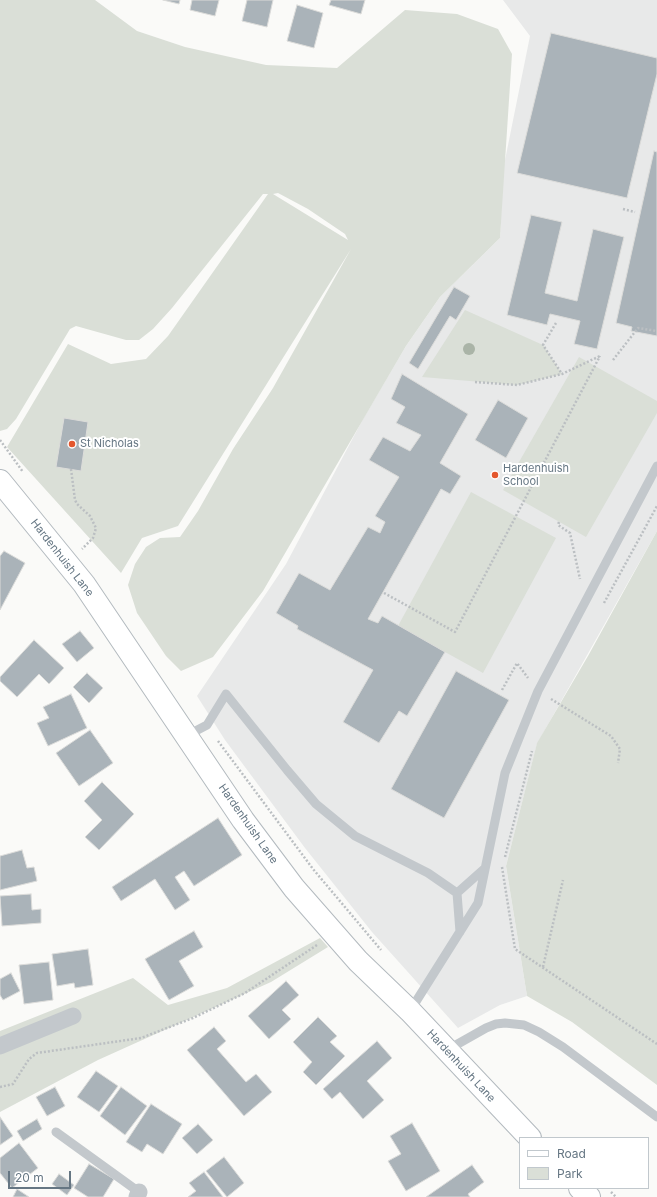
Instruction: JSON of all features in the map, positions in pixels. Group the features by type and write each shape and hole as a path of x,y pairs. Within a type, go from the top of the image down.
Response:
{"main road":[{"name":"Hardenhuish Lane","path":"0,481 84,584 247,826 294,888 358,961 410,1012 529,1137"},
{"path":"581,1189 590,1197"}],"street":[{"path":"0,1046 73,1016"}],"lane":[{"path":"410,1012 478,904 505,772 538,691 657,466"},
{"path":"185,736 207,725 226,694 316,804 337,823 355,836 376,848 428,873 457,893"},
{"path":"457,893 484,869"},
{"path":"457,893 460,932"},
{"path":"446,1050 496,1024 504,1023 524,1026 539,1032 562,1047 657,1117"},
{"path":"56,1132 138,1195"}],"path":[{"path":"623,209 635,212"},
{"path":"556,323 543,345 562,374"},
{"path":"613,360 638,328 657,331"},
{"path":"384,593 455,632 600,356 562,374 517,385 475,382"},
{"path":"0,440 26,477"},
{"path":"72,469 75,500 77,504 90,516 96,528 93,538 80,551 76,545"},
{"path":"559,522 558,525 570,532 585,601"},
{"path":"502,690 517,663 538,691 611,736 620,749 618,763"},
{"path":"548,706 551,699"},
{"path":"207,725 313,869 384,955"},
{"path":"535,744 502,869 515,949 657,1044"},
{"path":"543,967 563,880"},
{"path":"0,1087 13,1084 29,1059 38,1052 142,1038 194,1018 245,994 334,933"}],"shaded area":[{"name":"Hardenhuish School","path":"503,0 657,0 657,531 537,744 506,866 527,996 500,1005 458,1028 372,932 305,848 225,740 197,696 286,564 363,419 406,346 440,297 500,238 503,170 530,36"}],"green space":[{"path":"0,0 95,0 137,31 185,47 266,65 337,68 405,10 457,14 498,29 512,54 500,238 440,297 406,346 263,591 213,657 181,671 166,656 137,613 128,585 135,564 146,547 160,538 180,537 198,511 233,449 273,388 351,249 178,526 142,538 121,573 7,447 68,344 111,364 146,359 168,336 268,194 263,194 172,308 153,329 139,340 126,340 76,326 70,329 16,419 7,429 0,431","holes":["278,193 308,209 345,234 348,240 273,194"]},
{"path":"465,310 543,345 562,374 517,385 422,377"},
{"path":"579,357 657,401 657,413 586,537 503,490"},
{"path":"471,492 556,538 483,673 398,626"},
{"path":"657,531 657,1085 572,1022 527,996 506,866 537,743 588,656"},
{"path":"320,938 328,947 271,982 98,1060 0,1112 0,1031 133,978 168,1005 227,988"}],"building":[{"path":"163,0 180,0 179,4"},
{"path":"192,0 219,0 215,16 190,10"},
{"path":"247,0 273,0 267,27 242,21"},
{"path":"331,0 365,0 361,14 329,5"},
{"path":"297,5 323,13 314,48 287,41"},
{"path":"551,33 657,58 657,74 627,198 517,173"},
{"path":"654,151 657,152 657,336 631,331 632,327 616,323"},
{"path":"531,215 562,222 545,293 577,301 593,229 624,237 597,349 574,344 580,321 550,314 547,325 507,315"},
{"path":"454,287 470,296 456,320 450,316 418,369 409,363"},
{"path":"402,374 468,414 440,463 461,476 450,494 441,489 368,619 378,623 382,616 445,652 407,716 399,711 379,743 343,722 373,670 297,629 298,626 276,613 299,573 330,590 368,527 380,533 385,522 375,516 399,477 369,460 383,437 410,451 421,435 396,423 405,407 391,399"},
{"path":"498,400 528,418 506,458 475,440"},
{"name":"St Nicholas","path":"64,418 88,422 81,471 56,467"},
{"path":"4,551 25,563 0,610 0,556"},
{"path":"80,631 94,648 77,662 62,644"},
{"path":"34,640 64,668 49,684 39,674 17,697 0,681 0,677"},
{"path":"456,671 509,700 444,818 391,789"},
{"path":"87,673 103,688 89,703 73,687"},
{"path":"71,694 87,728 48,746 37,723 49,718 43,707"},
{"path":"90,730 113,763 79,786 56,753"},
{"path":"102,782 134,814 99,850 85,837 102,820 84,801"},
{"path":"218,818 242,855 194,886 184,871 175,877 190,900 175,910 155,879 121,901 112,887"},
{"path":"22,850 27,868 34,867 37,881 0,890 0,856"},
{"path":"31,894 32,910 41,909 41,923 2,926 0,896"},
{"path":"194,931 203,947 179,961 194,986 169,1000 145,959"},
{"path":"88,949 93,985 75,988 74,983 57,986 52,954"},
{"path":"49,962 53,1000 24,1004 19,965"},
{"path":"11,973 20,991 3,1000 0,995 0,979"},
{"path":"286,981 299,995 282,1010 291,1019 269,1039 248,1016"},
{"path":"318,1017 337,1036 330,1042 345,1056 316,1085 303,1072 312,1062 293,1042"},
{"path":"214,1027 226,1041 217,1049 246,1082 256,1074 272,1092 244,1116 187,1050"},
{"path":"377,1041 392,1058 367,1081 384,1100 363,1119 340,1092 332,1099 323,1089"},
{"path":"96,1071 118,1086 99,1112 77,1097"},
{"path":"55,1087 65,1106 47,1116 36,1097"},
{"path":"121,1087 147,1106 125,1135 100,1116"},
{"path":"151,1104 182,1124 163,1154 147,1144 142,1152 126,1142"},
{"path":"0,1117 13,1136 0,1145"},
{"path":"37,1119 42,1129 23,1141 17,1131"},
{"path":"412,1123 440,1171 406,1191 388,1161 401,1154 390,1136"},
{"path":"198,1124 213,1140 197,1154 182,1138"},
{"path":"19,1143 38,1168 12,1188 0,1173 0,1158"},
{"path":"224,1157 244,1183 227,1197 206,1171"},
{"path":"89,1164 114,1179 103,1197 88,1197 74,1188"},
{"path":"472,1165 484,1182 468,1194 470,1197 426,1197"},
{"path":"204,1172 223,1197 188,1197 196,1191 189,1183"},
{"path":"59,1174 74,1185 67,1195 52,1184"},
{"path":"17,1189 29,1197 13,1197"}],"place":[{"name":"St Nicholas","path":"72,444"},
{"name":"Hardenhuish School","path":"495,475"}]}
